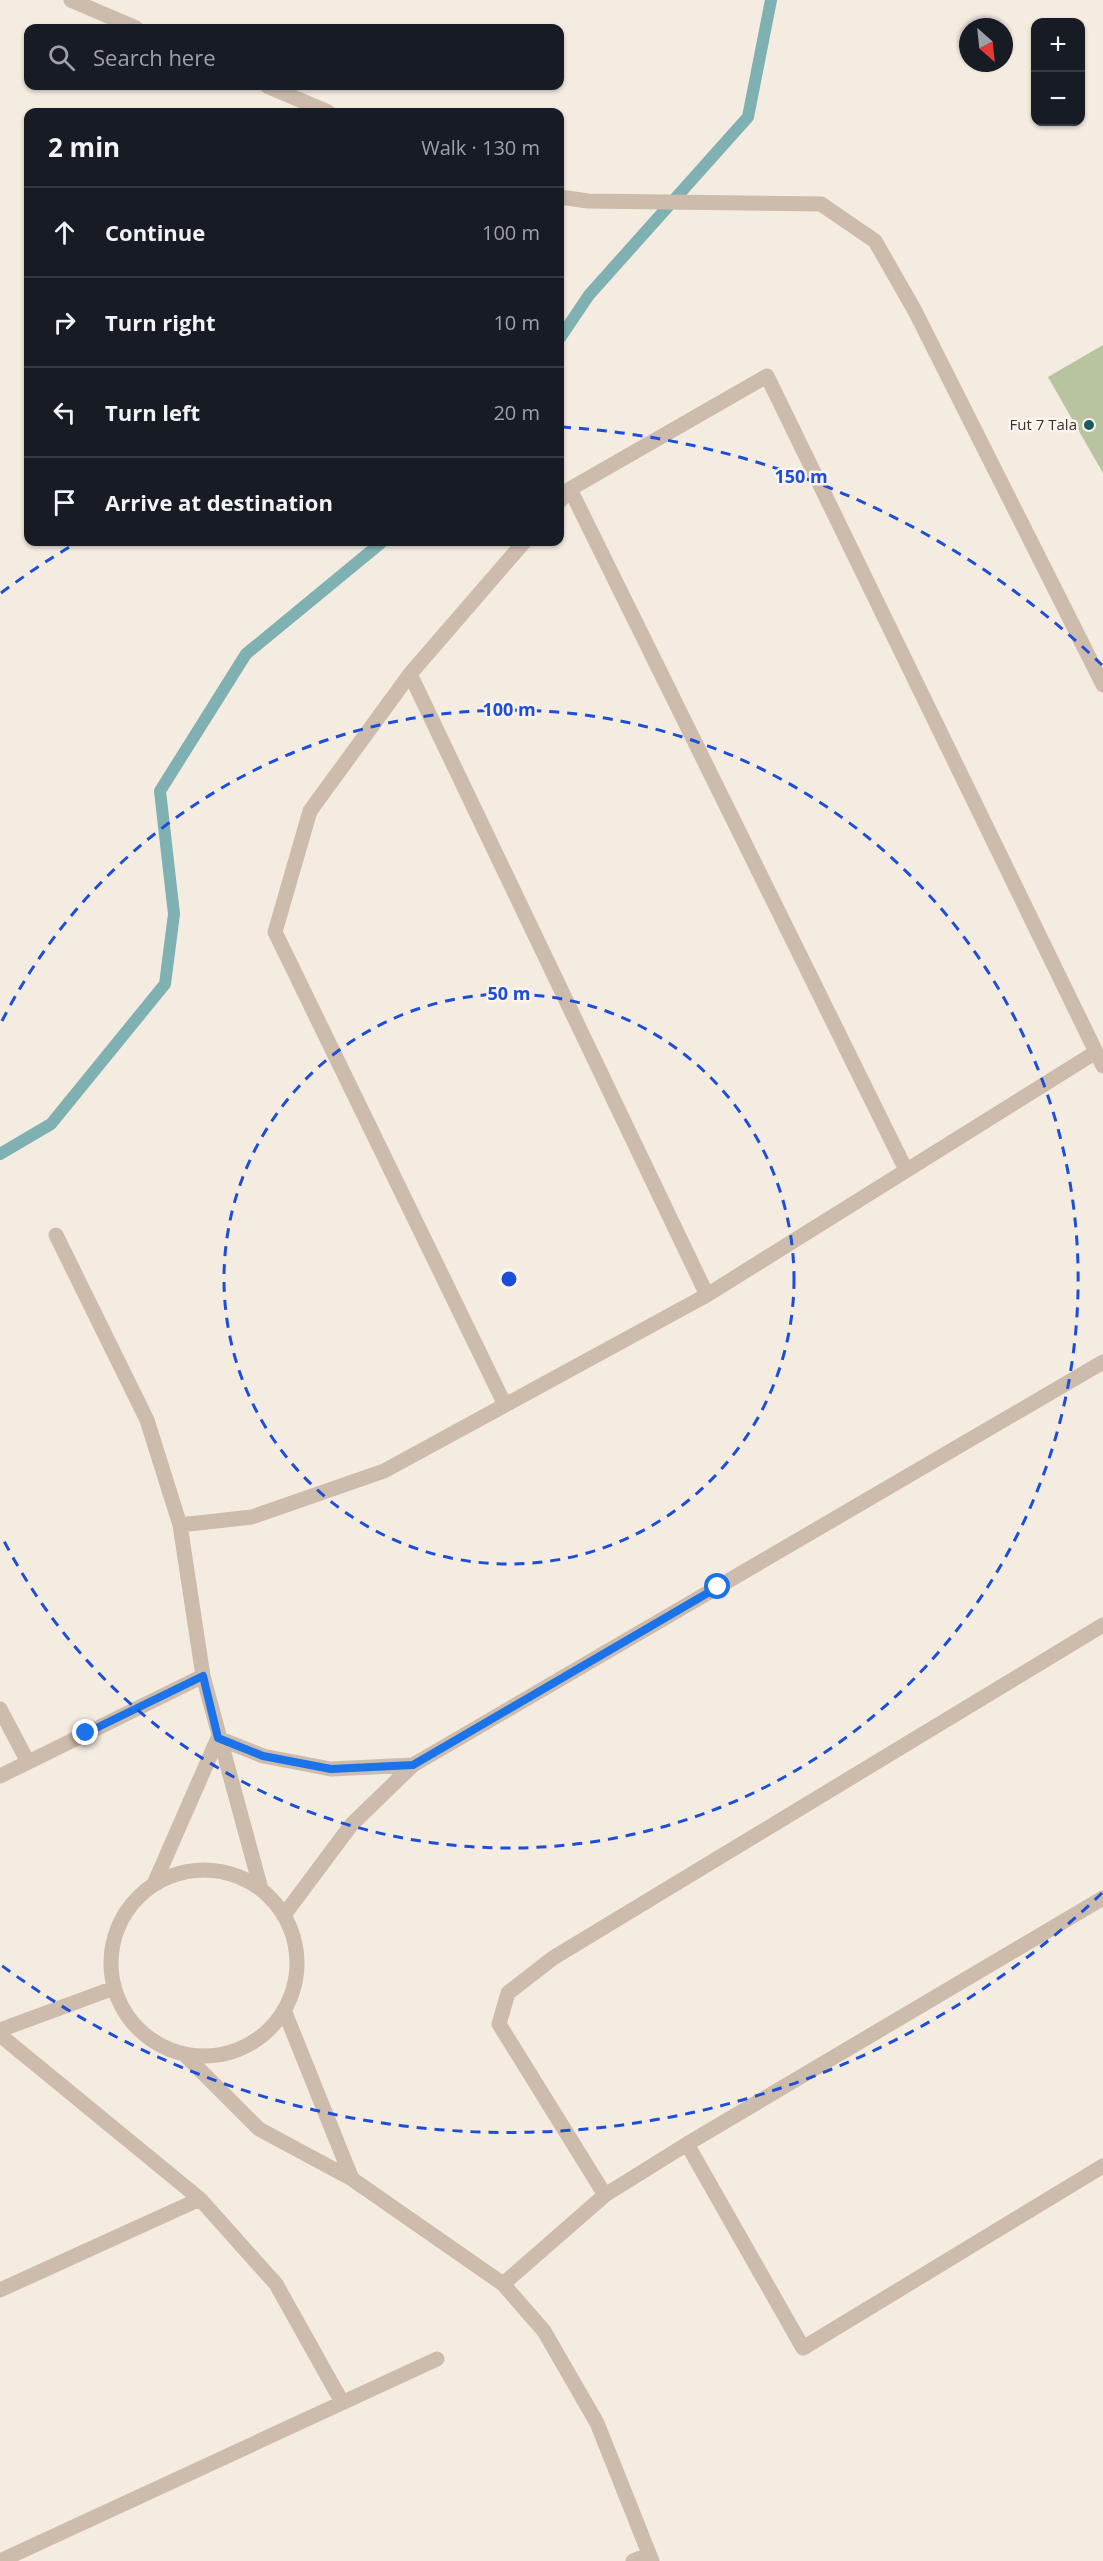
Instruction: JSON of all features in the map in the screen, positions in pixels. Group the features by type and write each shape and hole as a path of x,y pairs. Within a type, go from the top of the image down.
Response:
{"street":[{"path":"71,0 127,24"},
{"path":"276,90 319,108"},
{"path":"564,198 588,201 821,204 875,241 915,311 1103,685"},
{"path":"906,1170 565,495 767,376 1103,1066"},
{"path":"505,1405 275,932 310,811 410,674 521,546"},
{"path":"410,674 707,1295"},
{"path":"180,1525 252,1517 384,1471 707,1295 1095,1052"},
{"path":"56,1235 147,1420 180,1525 203,1676 218,1738 261,1889"},
{"path":"284,1915 352,1824 413,1765 1103,1362"},
{"path":"605,2195 500,2024 508,1993 553,1958 1103,1626"},
{"path":"0,1776 203,1676"},
{"path":"0,1709 28,1762"},
{"path":"218,1738 263,1756 331,1769 413,1765"},
{"path":"154,1884 218,1738"},
{"path":"208,1870 237,1875 261,1889 284,1915 294,1938 297,1963 294,1987 284,2010 266,2032 242,2048 214,2055 185,2055 161,2046 139,2031 123,2011 114,1988 111,1958 117,1929 132,1904 154,1884 181,1873 208,1870"},
{"path":"503,2284 605,2195 687,2144 1103,1898"},
{"path":"0,2030 114,1988"},
{"path":"284,2010 352,2179"},
{"path":"0,2035 200,2199 276,2284 342,2402"},
{"path":"185,2055 259,2129 352,2179 503,2284 544,2331 597,2423 650,2557 633,2561"},
{"path":"687,2144 803,2348 1103,2166"},
{"path":"0,2290 200,2199"},
{"path":"0,2561 437,2359"}],"green space":[{"name":"Fut 7 Tala","path":"1103,345 1103,473 1048,377"}],"waterway":[{"path":"564,332 589,295 748,117 771,0"},
{"path":"0,1154 51,1124 165,984 174,914 160,791 246,654 377,546"}],"place":[{"name":"Fut 7 Tala","path":"1089,425"}],"route":[{"path":"86,1733 203,1676 218,1738 263,1756 331,1769 413,1765 718,1587"}]}
